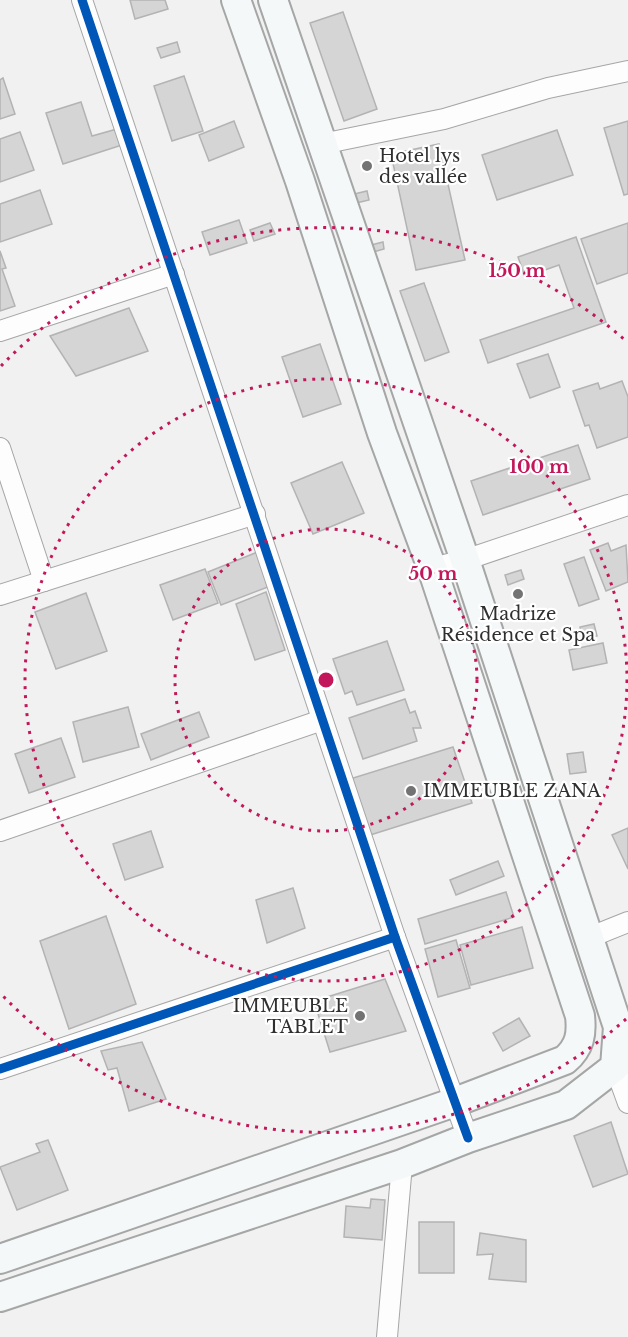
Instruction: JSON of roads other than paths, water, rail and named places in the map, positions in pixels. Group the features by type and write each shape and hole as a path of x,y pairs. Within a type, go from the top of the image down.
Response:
{"main road":[{"path":"0,1259 455,1102 565,1060 576,1051 582,1032 580,1016 432,568 382,433 300,181 236,0"},
{"path":"0,1297 402,1164 468,1138 566,1105 615,1067 618,1027 465,560 273,0"}],"street":[{"path":"82,0 395,937 468,1138"},
{"path":"322,144 444,119 548,88 628,71"},
{"path":"0,331 174,274"},
{"path":"0,448 44,581"},
{"path":"432,568 465,560 628,505"},
{"path":"0,595 255,514"},
{"path":"0,831 322,720"},
{"path":"588,938 628,922"},
{"path":"0,1069 395,937"},
{"path":"615,1067 628,1103"},
{"path":"387,1337 402,1164"}],"place":[{"name":"Hotel lys des vallée","path":"367,166"},
{"name":"Madrize Résidence et Spa","path":"518,594"},
{"name":"IMMEUBLE ZANA","path":"411,791"},
{"name":"IMMEUBLE TABLET","path":"360,1016"}]}
